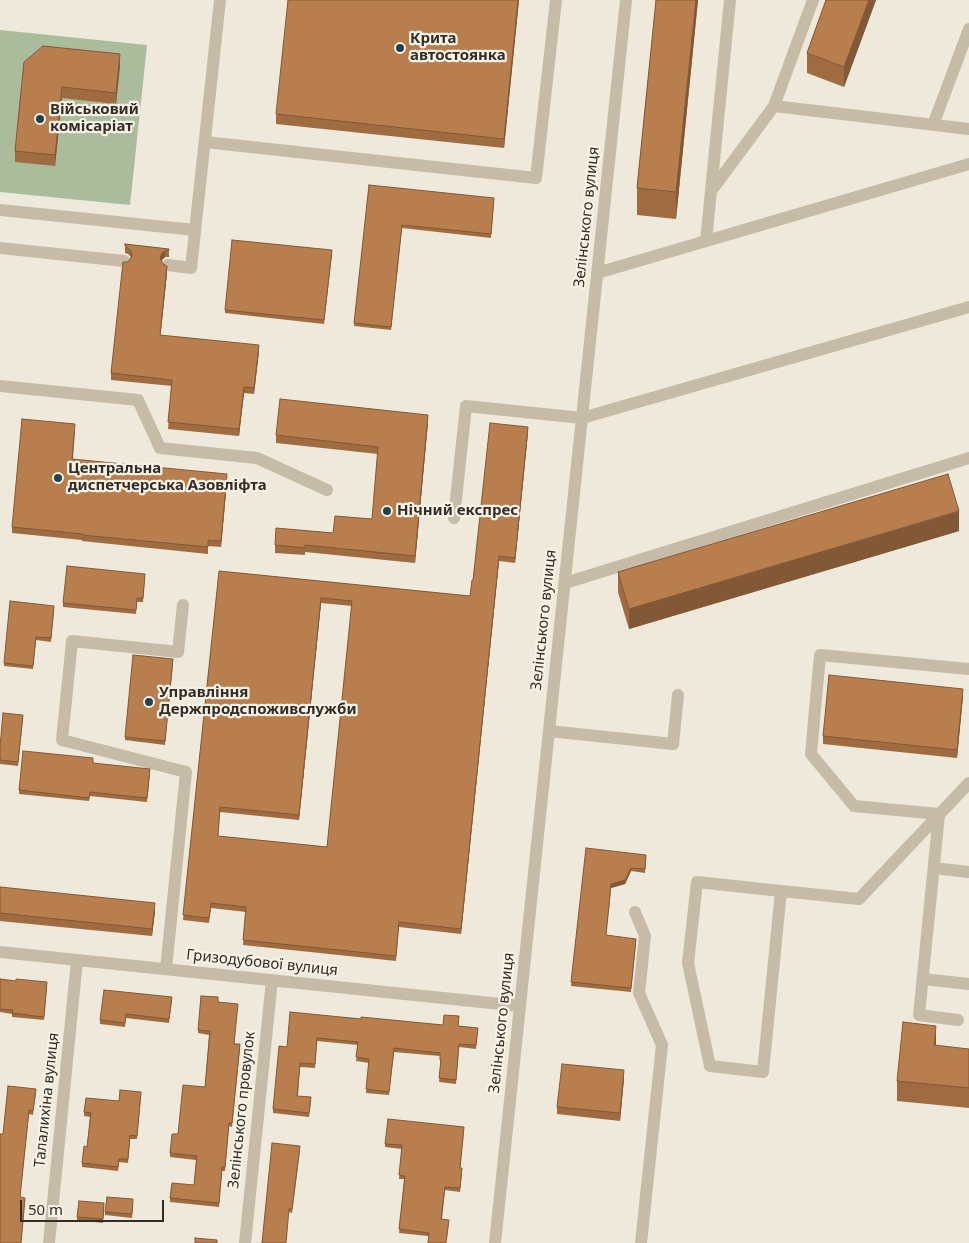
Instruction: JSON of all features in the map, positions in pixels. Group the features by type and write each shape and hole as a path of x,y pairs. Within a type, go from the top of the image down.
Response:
{"street":[{"path":"168,265 191,268 220,0"},
{"path":"205,142 536,178 556,0"},
{"name":"Зелінського вулиця","path":"495,1243 626,0"},
{"path":"706,241 730,0"},
{"path":"712,190 774,106 813,0"},
{"path":"933,125 969,29"},
{"path":"774,106 969,129"},
{"path":"597,273 969,164"},
{"path":"0,210 195,230"},
{"path":"0,248 124,261"},
{"path":"454,518 466,406 582,418 969,307"},
{"path":"0,386 138,400 160,448 256,458 327,490"},
{"path":"565,583 969,458"},
{"path":"166,969 186,772 62,740 72,641 178,652 183,605"},
{"path":"939,814 854,806 811,754 820,655 969,669"},
{"path":"549,731 673,744 678,694"},
{"path":"781,891 763,1072 710,1066 688,963 697,882 859,899 969,783"},
{"path":"939,814 919,1016 958,1020"},
{"path":"934,868 969,872"},
{"path":"635,912 645,936 639,993 662,1045 642,1243"},
{"name":"Гризодубової вулиця","path":"0,952 520,1006"},
{"name":"Талалихіна вулиця","path":"49,1243 78,960"},
{"path":"923,979 969,984"},
{"name":"Зелінського провулок","path":"245,1243 272,980"}],"green space":[{"path":"0,30 147,45 130,205 0,192"}],"building":[{"path":"288,0 518,0 504,139 276,114"},
{"path":"656,0 696,0 676,192 637,188"},
{"path":"826,0 869,0 844,67 807,53"},
{"path":"43,46 120,54 116,93 62,87 55,155 15,151 24,62"},
{"path":"369,185 494,198 491,234 402,225 391,327 354,323"},
{"path":"232,240 332,250 324,320 225,310"},
{"path":"125,244 169,249 162,253 160,258 163,264 167,266 160,335 259,345 254,388 244,387 239,429 168,422 172,380 111,373 123,262 128,262 132,256 131,251"},
{"path":"280,399 428,415 415,556 305,545 305,548 275,545 276,528 333,533 335,516 372,519 378,447 276,435"},
{"path":"22,419 75,424 72,459 227,474 221,541 208,540 208,547 12,527"},
{"path":"490,423 528,427 515,558 499,556 461,929 399,922 396,956 243,940 246,907 211,903 209,918 183,915 219,571 470,596","holes":["321,598 352,601 327,847 218,836 220,807 299,815"]},
{"path":"948,474 959,511 629,609 618,572"},
{"path":"67,566 145,574 143,598 137,598 136,610 63,603"},
{"path":"10,601 54,606 51,638 36,637 33,666 4,663"},
{"path":"133,655 173,659 165,741 125,737"},
{"path":"829,675 963,689 957,750 823,736"},
{"path":"3,713 23,715 18,762 0,760"},
{"path":"23,751 93,758 93,763 150,769 147,798 90,792 89,798 19,790"},
{"path":"586,848 646,855 645,869 631,868 625,880 611,884 606,935 636,939 631,988 571,982"},
{"path":"0,887 155,903 152,929 0,913"},
{"path":"0,979 47,982 44,1017 12,1013 13,1010 0,1009"},
{"path":"104,990 172,997 169,1019 126,1014 125,1023 100,1020"},
{"path":"201,996 218,997 218,1002 238,1004 234,1044 240,1044 232,1123 229,1123 219,1203 170,1198 172,1183 194,1185 197,1156 170,1153 172,1134 178,1134 183,1085 205,1087 210,1031 198,1030"},
{"path":"290,1012 443,1025 444,1015 459,1016 458,1026 478,1028 476,1045 459,1044 456,1080 439,1078 440,1053 394,1048 389,1092 366,1089 369,1059 356,1057 358,1042 317,1038 315,1064 300,1063 297,1096 311,1097 309,1113 273,1109 279,1046 287,1047"},
{"path":"903,1022 936,1026 934,1045 969,1049 969,1088 897,1081"},
{"path":"562,1064 624,1070 620,1113 557,1107"},
{"path":"8,1086 36,1089 33,1111 29,1110 20,1197 25,1198 21,1243 0,1243 0,1134 3,1134"},
{"path":"120,1090 141,1092 137,1136 130,1135 128,1159 119,1159 118,1167 82,1163 84,1146 87,1147 91,1113 84,1112 86,1098 119,1101"},
{"path":"388,1119 464,1127 460,1188 445,1187 441,1219 449,1220 446,1243 428,1243 429,1233 399,1229 405,1176 399,1175 402,1145 385,1144"},
{"path":"272,1143 300,1146 292,1209 289,1209 286,1243 262,1243"},
{"path":"107,1197 133,1199 132,1214 105,1212"},
{"path":"79,1201 104,1203 103,1219 77,1217"},
{"path":"195,1238 217,1240 217,1243 195,1243"}],"place":[{"name":"Крита автостоянка","path":"400,48"},
{"name":"Військовий комісаріат","path":"40,119"},
{"name":"Центральна диспетчерська Азовліфта","path":"58,478"},
{"name":"Нічний експрес","path":"387,511"},
{"name":"Управління Держпродспоживслужби","path":"149,702"}]}
